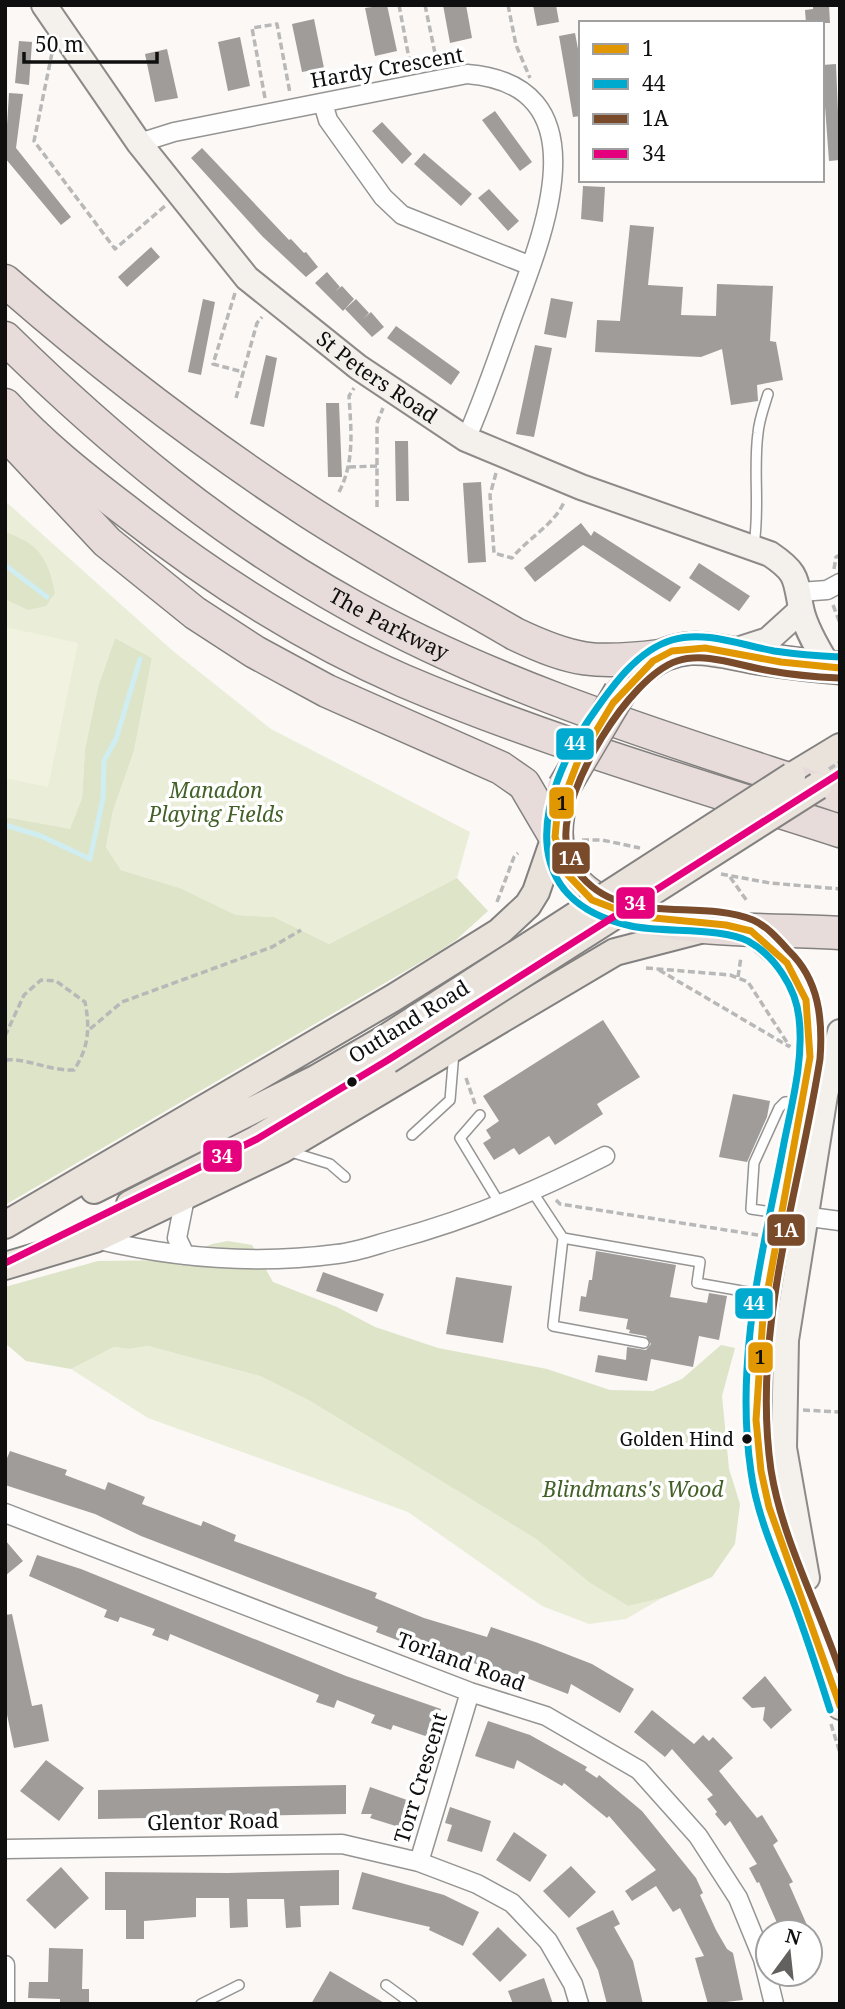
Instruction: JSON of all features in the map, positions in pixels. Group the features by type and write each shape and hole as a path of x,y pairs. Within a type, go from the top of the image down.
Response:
{"highway":[{"path":"5,281 82,346 220,451 309,512 515,634 549,650 580,660 610,662 660,656 690,648 734,651 759,659 835,668"},
{"name":"The Parkway","path":"5,338 129,454 201,511 354,607 483,669 567,702 833,785"},
{"name":"The Parkway","path":"5,405 89,482 158,536 242,592 322,639 402,680 504,721 840,831"},
{"path":"5,432 107,542 174,598 255,652 327,691 501,768 524,784 561,838"},
{"path":"660,656 634,675 620,692 564,787 561,838 565,870 574,883 595,900 652,919 746,929 840,933"}],"main road":[{"name":"St Peters Road","path":"51,15 139,143 247,278 366,372 466,439 572,484 754,546 786,565 797,579 800,601 835,668"},
{"path":"734,651 768,640 800,601"},
{"name":"Outland Road","path":"5,1265 257,1139 384,1050 792,776 840,747"},
{"name":"Outland Road","path":"5,1228 136,1171 317,1078 384,1050 833,785"},
{"path":"5,1228 393,998 499,932 528,905 561,838"},
{"path":"5,1265 94,1239 281,1150 458,1058 615,952 716,926"},
{"path":"746,929 796,972 808,999 812,1030 804,1100 760,1295 758,1394 762,1472 780,1539 816,1631 840,1707"},
{"path":"816,1631 784,1448 786,1340 825,1095 840,1032"}],"street":[{"name":"Hardy Crescent","path":"139,143 174,132 467,74 491,76 524,92 537,107 551,138 555,163 546,221 466,439"},
{"path":"323,103 328,120 383,197 402,215 531,266"},
{"path":"800,601 840,583"},
{"path":"94,1239 153,1253 185,1255 279,1259 340,1254 454,1223 537,1189 605,1156"},
{"path":"185,1198 177,1238 185,1255"},
{"path":"780,1213 840,1221"},
{"name":"Torland Road","path":"5,1513 470,1692 547,1716 639,1770 698,1836 738,1898 763,1959 774,2004"},
{"name":"Torr Crescent","path":"470,1692 419,1863 477,1884 512,1903 548,1941 573,1984 579,2004"},
{"name":"Glentor Road","path":"5,1849 342,1844 419,1863"},
{"path":"5,1965 5,2004"}],"lane":[{"path":"754,546 758,520 755,474 758,430 768,394"},
{"path":"412,1135 450,1100 458,1058"},
{"path":"780,1213 751,1209 754,1163 779,1108 785,1102 804,1100"},
{"path":"480,1115 460,1138 500,1204"},
{"path":"281,1150 322,1160 345,1177"},
{"path":"537,1189 563,1238 553,1326 644,1343"},
{"path":"563,1238 700,1262 697,1283 760,1295"},
{"path":"201,2004 239,1985"},
{"path":"386,1985 412,2004"}],"path":[{"path":"399,5 414,84"},
{"path":"425,5 440,79"},
{"path":"508,5 516,45 529,74 537,107"},
{"path":"51,15 34,141 115,249 180,193"},
{"path":"267,114 252,27 277,24 293,108"},
{"path":"243,372 214,364 235,294 247,278"},
{"path":"236,398 257,323 275,300"},
{"path":"339,492 349,467 352,443 349,396 366,372"},
{"path":"377,507 377,423 391,390"},
{"path":"506,456 496,472 490,495 494,553 512,558 527,540 558,515 572,484"},
{"path":"349,467 377,466"},
{"path":"561,838 602,840 642,848"},
{"path":"738,977 746,929 730,877 840,890"},
{"path":"90,1029 122,1002 272,947 301,930"},
{"path":"638,968 656,969 738,977 748,982 790,1047 656,969"},
{"path":"5,1036 24,995 41,980 56,981 85,1002 90,1029 83,1056 74,1070 47,1069 20,1058 5,1059"},
{"path":"458,1058 480,1115"},
{"path":"537,1189 560,1204 764,1236"},
{"path":"785,1409 840,1412"}],"green space":[{"name":"Manadon Playing Fields","path":"5,501 173,651 271,729 470,832 457,878 329,944 274,917 236,915 180,888 121,870 106,847 113,811 134,751 152,658 115,638 98,687 85,749 82,798 70,830 5,817"},
{"path":"5,532 27,542 45,562 55,593 46,606 28,610 5,599"},
{"path":"5,627 78,643 48,787 5,778"},
{"path":"115,638 152,658 134,751 113,811 106,847 121,870 180,888 236,915 274,917 329,944 457,878 488,911 456,940 438,952 5,1205 5,817 70,829 82,798 85,749 98,687"},
{"name":"Blindmans's Wood","path":"228,1241 252,1245 273,1282 337,1307 375,1327 438,1348 547,1369 610,1390 653,1391 682,1379 721,1345 735,1348 722,1396 729,1469 740,1504 735,1544 712,1577 662,1598 628,1606 590,1583 536,1539 310,1401 260,1376 148,1346 129,1349 114,1347 71,1369 26,1361 5,1343 5,1287 98,1261 175,1260 212,1244"},
{"path":"148,1346 260,1376 310,1401 536,1539 590,1583 628,1606 662,1598 626,1619 589,1624 542,1606 408,1512 148,1418 71,1369 114,1347 129,1349"}],"building":[{"path":"387,5 397,51 375,56 365,8"},
{"path":"443,5 466,5 472,38 450,43"},
{"path":"533,5 556,5 559,22 537,26"},
{"path":"813,5 829,5 830,23 806,21 805,10 813,9"},
{"path":"314,19 324,68 302,72 292,24"},
{"path":"575,33 579,54 579,116 573,117 559,36"},
{"path":"240,37 250,86 228,91 218,42"},
{"path":"19,41 32,42 29,85 15,83"},
{"path":"167,49 178,98 155,102 145,54"},
{"path":"836,64 840,160 829,161 824,65"},
{"path":"9,93 23,94 16,148 71,217 61,225 5,158"},
{"path":"495,111 532,162 520,171 482,120"},
{"path":"382,122 412,154 402,164 372,131"},
{"path":"202,148 318,267 306,277 263,237 191,158"},
{"path":"424,153 472,194 461,206 414,164"},
{"path":"583,186 605,187 603,222 581,219"},
{"path":"489,189 519,221 508,231 478,198"},
{"path":"630,225 654,227 648,285 683,287 681,315 716,316 717,284 773,286 770,341 776,342 783,380 757,385 758,401 731,405 722,349 701,357 595,352 597,320 620,321"},
{"path":"151,247 160,257 127,287 118,277"},
{"path":"327,272 340,287 334,292 342,286 354,299 343,311 315,283"},
{"path":"551,298 573,302 566,338 544,334"},
{"path":"203,299 215,302 201,375 188,372"},
{"path":"356,299 369,313 363,319 371,312 384,327 372,337 345,309"},
{"path":"396,326 460,372 451,385 387,338"},
{"path":"535,345 552,348 534,437 516,434"},
{"path":"266,355 277,358 264,427 250,424"},
{"path":"326,403 339,403 342,477 328,477"},
{"path":"395,441 408,441 409,501 396,501"},
{"path":"481,482 486,562 468,563 463,483"},
{"path":"581,523 591,536 594,531 681,587 670,602 583,545 535,582 524,568"},
{"path":"699,563 750,596 739,611 689,578"},
{"path":"603,1020 640,1077 597,1104 603,1114 555,1145 549,1136 519,1155 514,1148 494,1160 483,1143 491,1138 486,1130 499,1121 483,1096"},
{"path":"733,1094 770,1101 767,1117 747,1162 719,1157"},
{"path":"596,1251 676,1265 670,1297 707,1303 709,1293 727,1296 719,1340 699,1336 693,1367 651,1359 647,1381 595,1372 598,1355 626,1360 627,1347 646,1350 651,1344 646,1336 629,1333 630,1330 626,1329 628,1319 579,1311 581,1296 586,1297 589,1280 592,1280"},
{"path":"323,1272 384,1294 377,1312 316,1291"},
{"path":"456,1277 512,1286 503,1343 446,1334"},
{"path":"10,1451 67,1470 65,1475 105,1490 108,1482 145,1497 142,1504 201,1526 203,1521 236,1535 234,1541 377,1593 375,1598 424,1618 487,1637 491,1627 538,1643 592,1664 634,1689 620,1713 571,1684 568,1694 516,1674 426,1651 376,1632 378,1627 141,1536 95,1514 5,1485 5,1463"},
{"path":"5,1540 23,1561 5,1576"},
{"path":"37,1555 81,1569 346,1676 441,1709 437,1721 443,1723 437,1740 393,1725 391,1730 371,1723 375,1715 337,1700 334,1708 316,1702 319,1695 170,1634 168,1641 152,1635 155,1629 120,1617 118,1622 104,1617 107,1610 29,1576"},
{"path":"12,1614 32,1706 42,1704 49,1741 14,1748 5,1705 5,1615"},
{"path":"765,1676 792,1710 771,1729 763,1720 765,1707 752,1708 742,1698"},
{"path":"652,1710 694,1744 703,1735 709,1741 713,1737 733,1758 719,1771 757,1818 762,1815 778,1841 773,1845 793,1882 789,1884 804,1918 775,1918 759,1882 757,1883 749,1868 757,1864 730,1821 725,1826 715,1814 717,1812 707,1799 713,1795 672,1749 665,1757 634,1732"},
{"path":"488,1721 530,1735 587,1767 585,1770 597,1778 599,1775 642,1811 696,1878 703,1893 700,1895 716,1930 727,1949 733,1953 743,2000 708,2004 695,1958 704,1956 680,1908 673,1912 656,1886 632,1901 625,1891 656,1870 609,1816 607,1818 564,1783 562,1786 517,1760 514,1769 475,1756"},
{"path":"46,1760 84,1788 59,1821 20,1791"},
{"path":"346,1785 346,1814 98,1819 98,1790"},
{"path":"370,1787 407,1800 399,1827 370,1818 372,1814 361,1814"},
{"path":"450,1807 491,1821 482,1852 447,1841 452,1825 445,1823"},
{"path":"514,1832 547,1855 530,1882 496,1860"},
{"path":"571,1866 596,1892 569,1918 543,1891"},
{"path":"61,1867 89,1898 55,1929 26,1900"},
{"path":"339,1870 339,1905 300,1906 301,1927 286,1928 284,1899 247,1899 248,1927 230,1928 229,1898 196,1898 196,1917 144,1921 144,1939 126,1939 126,1910 105,1910 105,1872"},
{"path":"362,1872 444,1895 479,1912 463,1946 429,1930 430,1927 352,1909"},
{"path":"613,1910 620,1924 614,1927 633,1961 643,2004 607,2004 598,1970 576,1928"},
{"path":"498,1927 527,1955 500,1982 472,1954"},
{"path":"49,1948 83,1949 82,1989 89,1989 89,2004 60,2004 60,1999 28,1998 29,1982 48,1982"},
{"path":"330,1971 386,2004 311,2004"},
{"path":"544,1978 553,2004 513,2004 508,1991"}],"waterway":[{"path":"5,565 47,597"},
{"path":"5,825 41,836 90,859 103,798 104,761 116,739 140,659"}],"transit line":[{"name":"44","path":"830,1710 762,1520 754,1488 747,1433 746,1382 752,1312 799,1065 799,1018 794,995 775,964 748,941 708,932 631,926 594,913 568,894 553,870 547,842 549,812 557,781 571,751 588,721 614,685 646,653 672,640 697,637 774,651 840,657"},
{"name":"1","path":"840,668 781,662 705,648 672,651 653,661 613,703 578,761 557,816 555,837 568,875 592,900 634,916 726,925 751,931 787,963 806,1000 810,1057 763,1316 756,1420 761,1471 769,1507 840,1706"},
{"name":"1A","path":"839,678 788,674 700,658 677,661 658,671 620,711 602,737 575,792 566,839 569,854 579,873 600,892 620,902 641,907 710,911 753,920 772,934 799,962 813,987 821,1029 820,1059 772,1315 767,1366 767,1418 771,1470 783,1521 840,1671"},
{"name":"34","path":"5,1263 257,1139 388,1060 840,773"}],"place":[{"name":"Golden Hind","path":"747,1439"}]}
